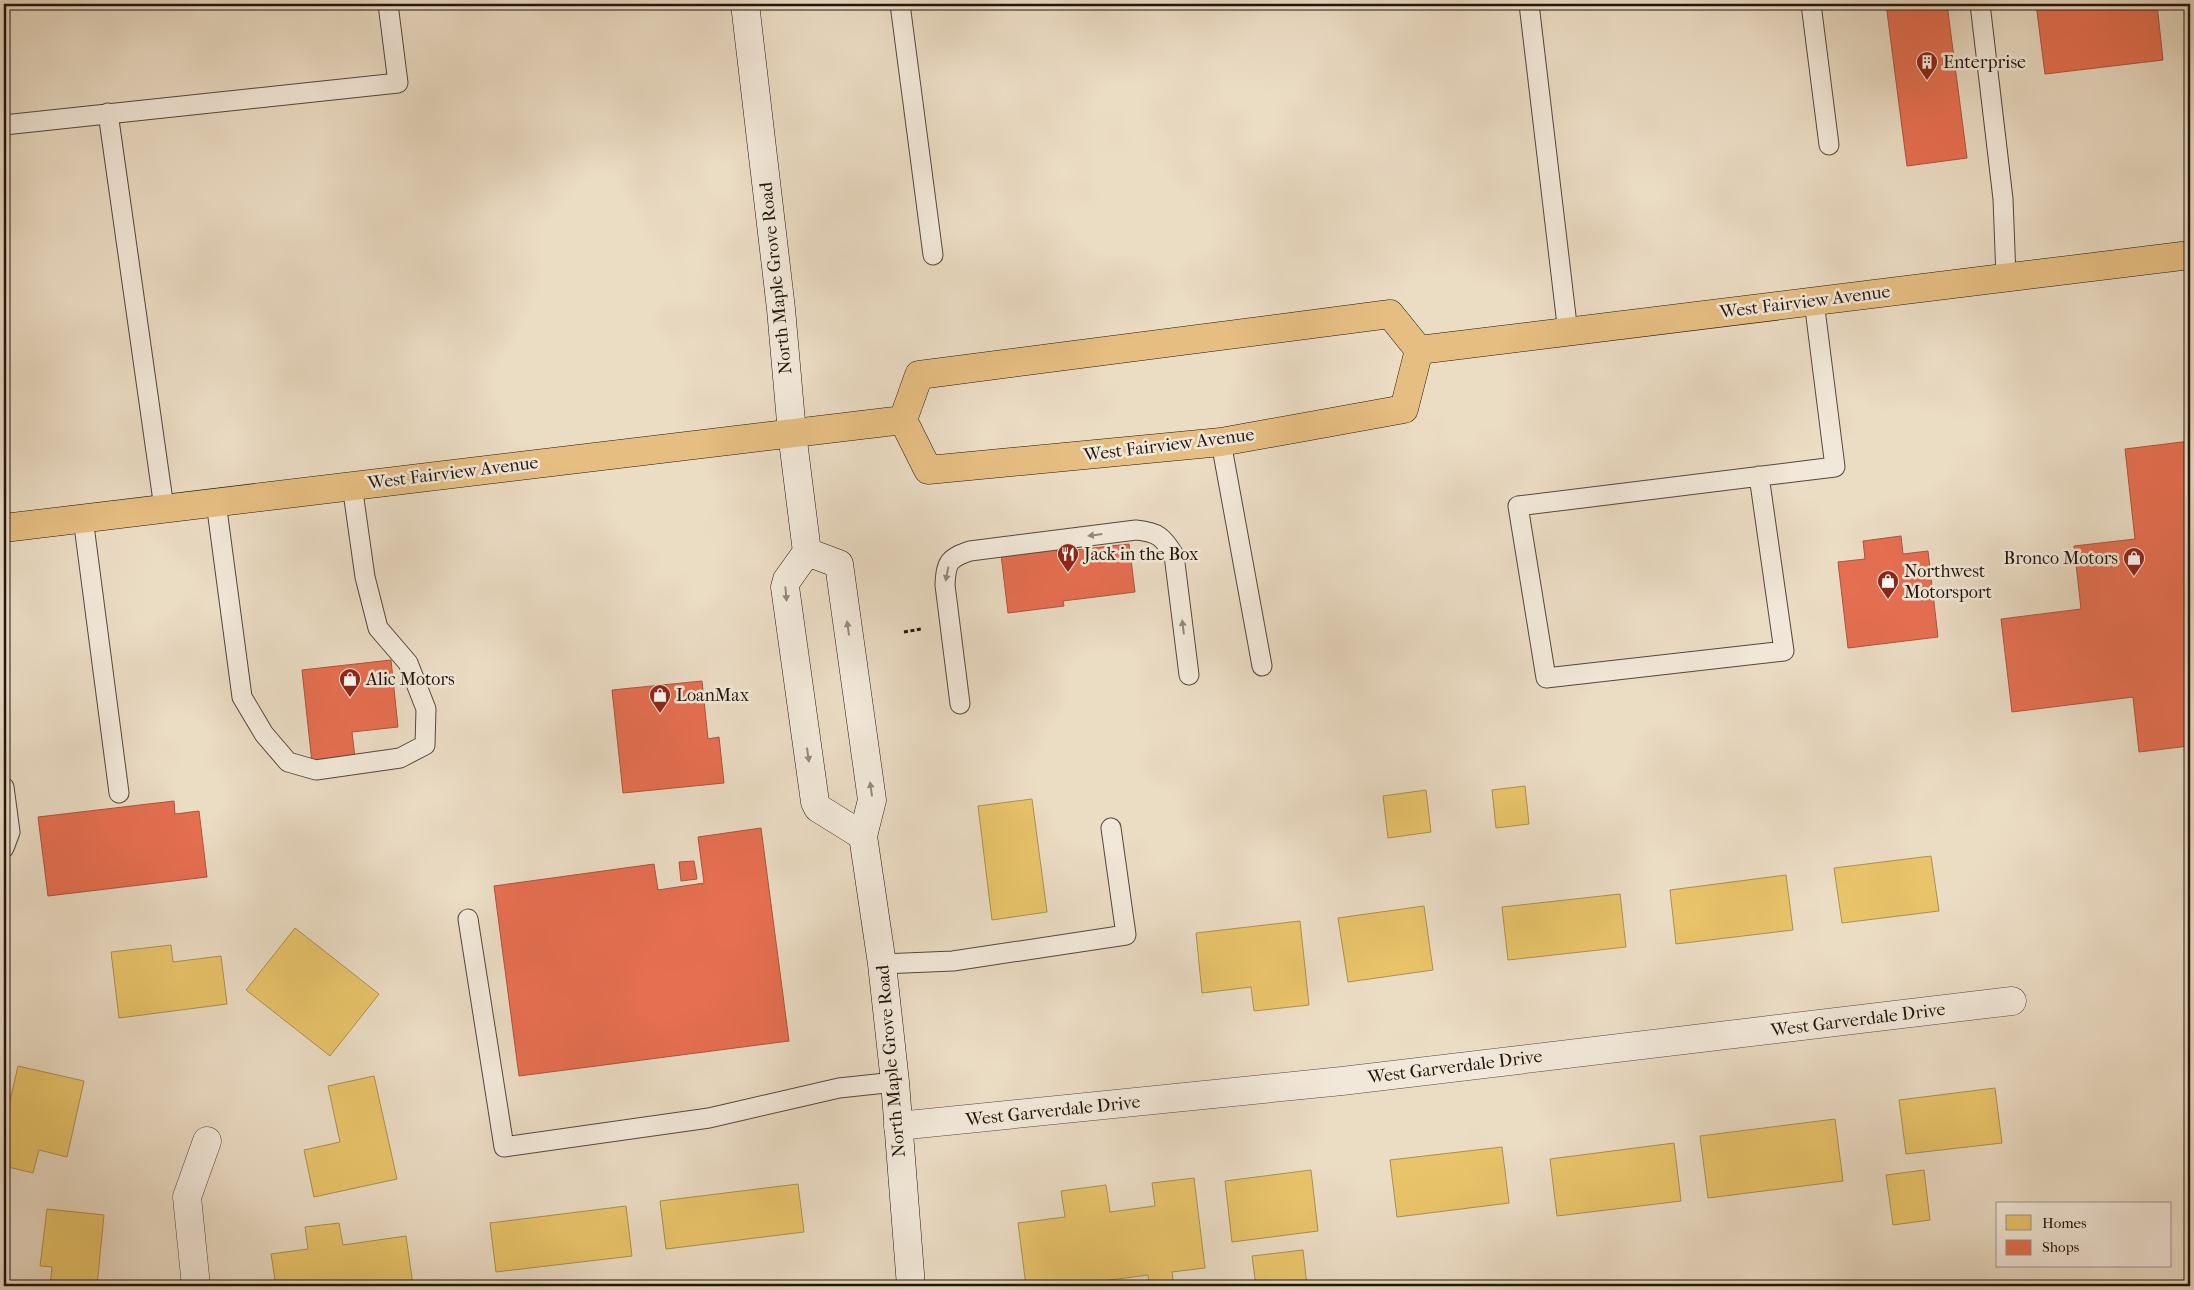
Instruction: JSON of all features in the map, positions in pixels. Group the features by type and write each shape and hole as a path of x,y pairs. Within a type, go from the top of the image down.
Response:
{"main road":[{"name":"North Maple Grove Road","path":"746,4 781,308 792,433 807,552 839,564 872,800 863,836 882,964 895,1082 911,1286"},
{"name":"West Fairview Avenue","path":"4,528 903,420 928,470 1221,442 1404,409 1419,350 2190,255"},
{"path":"903,420 919,375 1390,314 1419,350"},
{"path":"807,552 787,580 785,587 815,802 818,808 863,836"},
{"name":"West Garverdale Drive","path":"898,1126 1332,1082 2012,1001"},
{"path":"196,1286 187,1198 207,1141"}],"lane":[{"path":"4,125 398,83 388,4"},
{"path":"900,4 933,255"},
{"path":"1529,4 1568,333"},
{"path":"1811,4 1829,145"},
{"path":"1980,4 2003,199 2006,277"},
{"path":"108,113 164,508"},
{"path":"1759,476 1784,651 1546,678 1518,506 1759,476 1835,467 1814,301"},
{"path":"1221,442 1262,666"},
{"path":"216,502 242,697 264,734 288,762 316,770 400,758 425,745 426,709 408,663 378,628 365,577 352,485"},
{"path":"83,518 119,794"},
{"path":"960,704 945,585 946,570 954,556 980,550 1136,530 1153,532 1166,541 1174,555 1189,675"},
{"path":"4,787 10,832 4,848"},
{"path":"882,964 953,961 1126,935 1111,828"},
{"path":"468,918 504,1147 709,1118 840,1088 895,1082"}],"building: Homes":[{"path":"1525,786 1529,824 1496,828 1492,790"},
{"path":"1426,790 1431,832 1388,838 1383,796"},
{"path":"1032,799 1047,912 992,920 978,806"},
{"path":"1931,856 1939,911 1842,923 1834,868"},
{"path":"1786,875 1793,930 1676,944 1670,890"},
{"path":"1620,894 1626,947 1508,960 1502,907"},
{"path":"1424,906 1433,970 1348,982 1338,918"},
{"path":"1300,921 1309,1005 1254,1011 1251,987 1202,993 1196,933"},
{"path":"295,928 379,994 330,1056 246,990"},
{"path":"171,945 173,962 221,956 227,1004 119,1018 111,952"},
{"path":"18,1066 84,1081 67,1157 39,1150 33,1173 4,1166 4,1127"},
{"path":"374,1076 397,1179 314,1197 304,1150 340,1142 328,1086"},
{"path":"1995,1088 2002,1143 1906,1154 1899,1100"},
{"path":"1835,1119 1843,1181 1708,1198 1700,1136"},
{"path":"1674,1143 1681,1201 1557,1216 1550,1159"},
{"path":"1502,1147 1509,1203 1397,1217 1390,1160"},
{"path":"1311,1170 1318,1231 1232,1242 1225,1181"},
{"path":"1924,1170 1930,1220 1893,1225 1886,1175"},
{"path":"1194,1178 1205,1268 1172,1272 1174,1286 1149,1286 1148,1275 1094,1282 1094,1286 1070,1286 1069,1284 1026,1286 1018,1223 1065,1217 1061,1191 1106,1185 1110,1212 1155,1206 1152,1183"},
{"path":"798,1184 804,1232 666,1249 660,1201"},
{"path":"626,1206 632,1256 496,1272 490,1223"},
{"path":"47,1209 104,1215 97,1286 50,1286 52,1267 40,1266"},
{"path":"339,1223 343,1245 406,1236 413,1285 276,1286 271,1254 308,1249 305,1227"},
{"path":"1303,1250 1307,1286 1256,1286 1252,1256"}],"building: Shops":[{"name":"Enterprise","path":"1886,4 1947,4 1967,158 1907,166"},
{"path":"2036,4 2157,4 2163,60 2045,74"},
{"name":"Bronco Motors","path":"2190,441 2190,753 2189,746 2139,752 2133,697 2012,712 2001,619 2081,609 2074,546 2135,539 2125,449"},
{"name":"Northwest Motorsport","path":"1901,536 1903,554 1928,551 1938,637 1848,648 1838,562 1865,559 1863,541"},
{"name":"Jack in the Box","path":"1129,544 1135,592 1063,601 1064,606 1008,613 1001,554 1056,548 1057,552"},
{"name":"Alic Motors","path":"391,660 398,727 352,732 355,758 312,763 302,670"},
{"name":"LoanMax","path":"702,681 708,739 719,737 724,783 623,793 612,690"},
{"path":"174,801 175,814 199,811 207,877 48,896 38,817"},
{"path":"761,828 789,1041 519,1076 494,886 654,864 658,890 704,883 698,837"},
{"path":"694,861 697,879 681,881 679,862"}],"place":[{"name":"Enterprise","path":"1927,81"},
{"name":"Jack in the Box","path":"1068,573"},
{"name":"Bronco Motors","path":"2134,577"},
{"name":"Northwest Motorsport","path":"1888,600"},
{"name":"Alic Motors","path":"350,698"},
{"name":"LoanMax","path":"660,714"}]}
